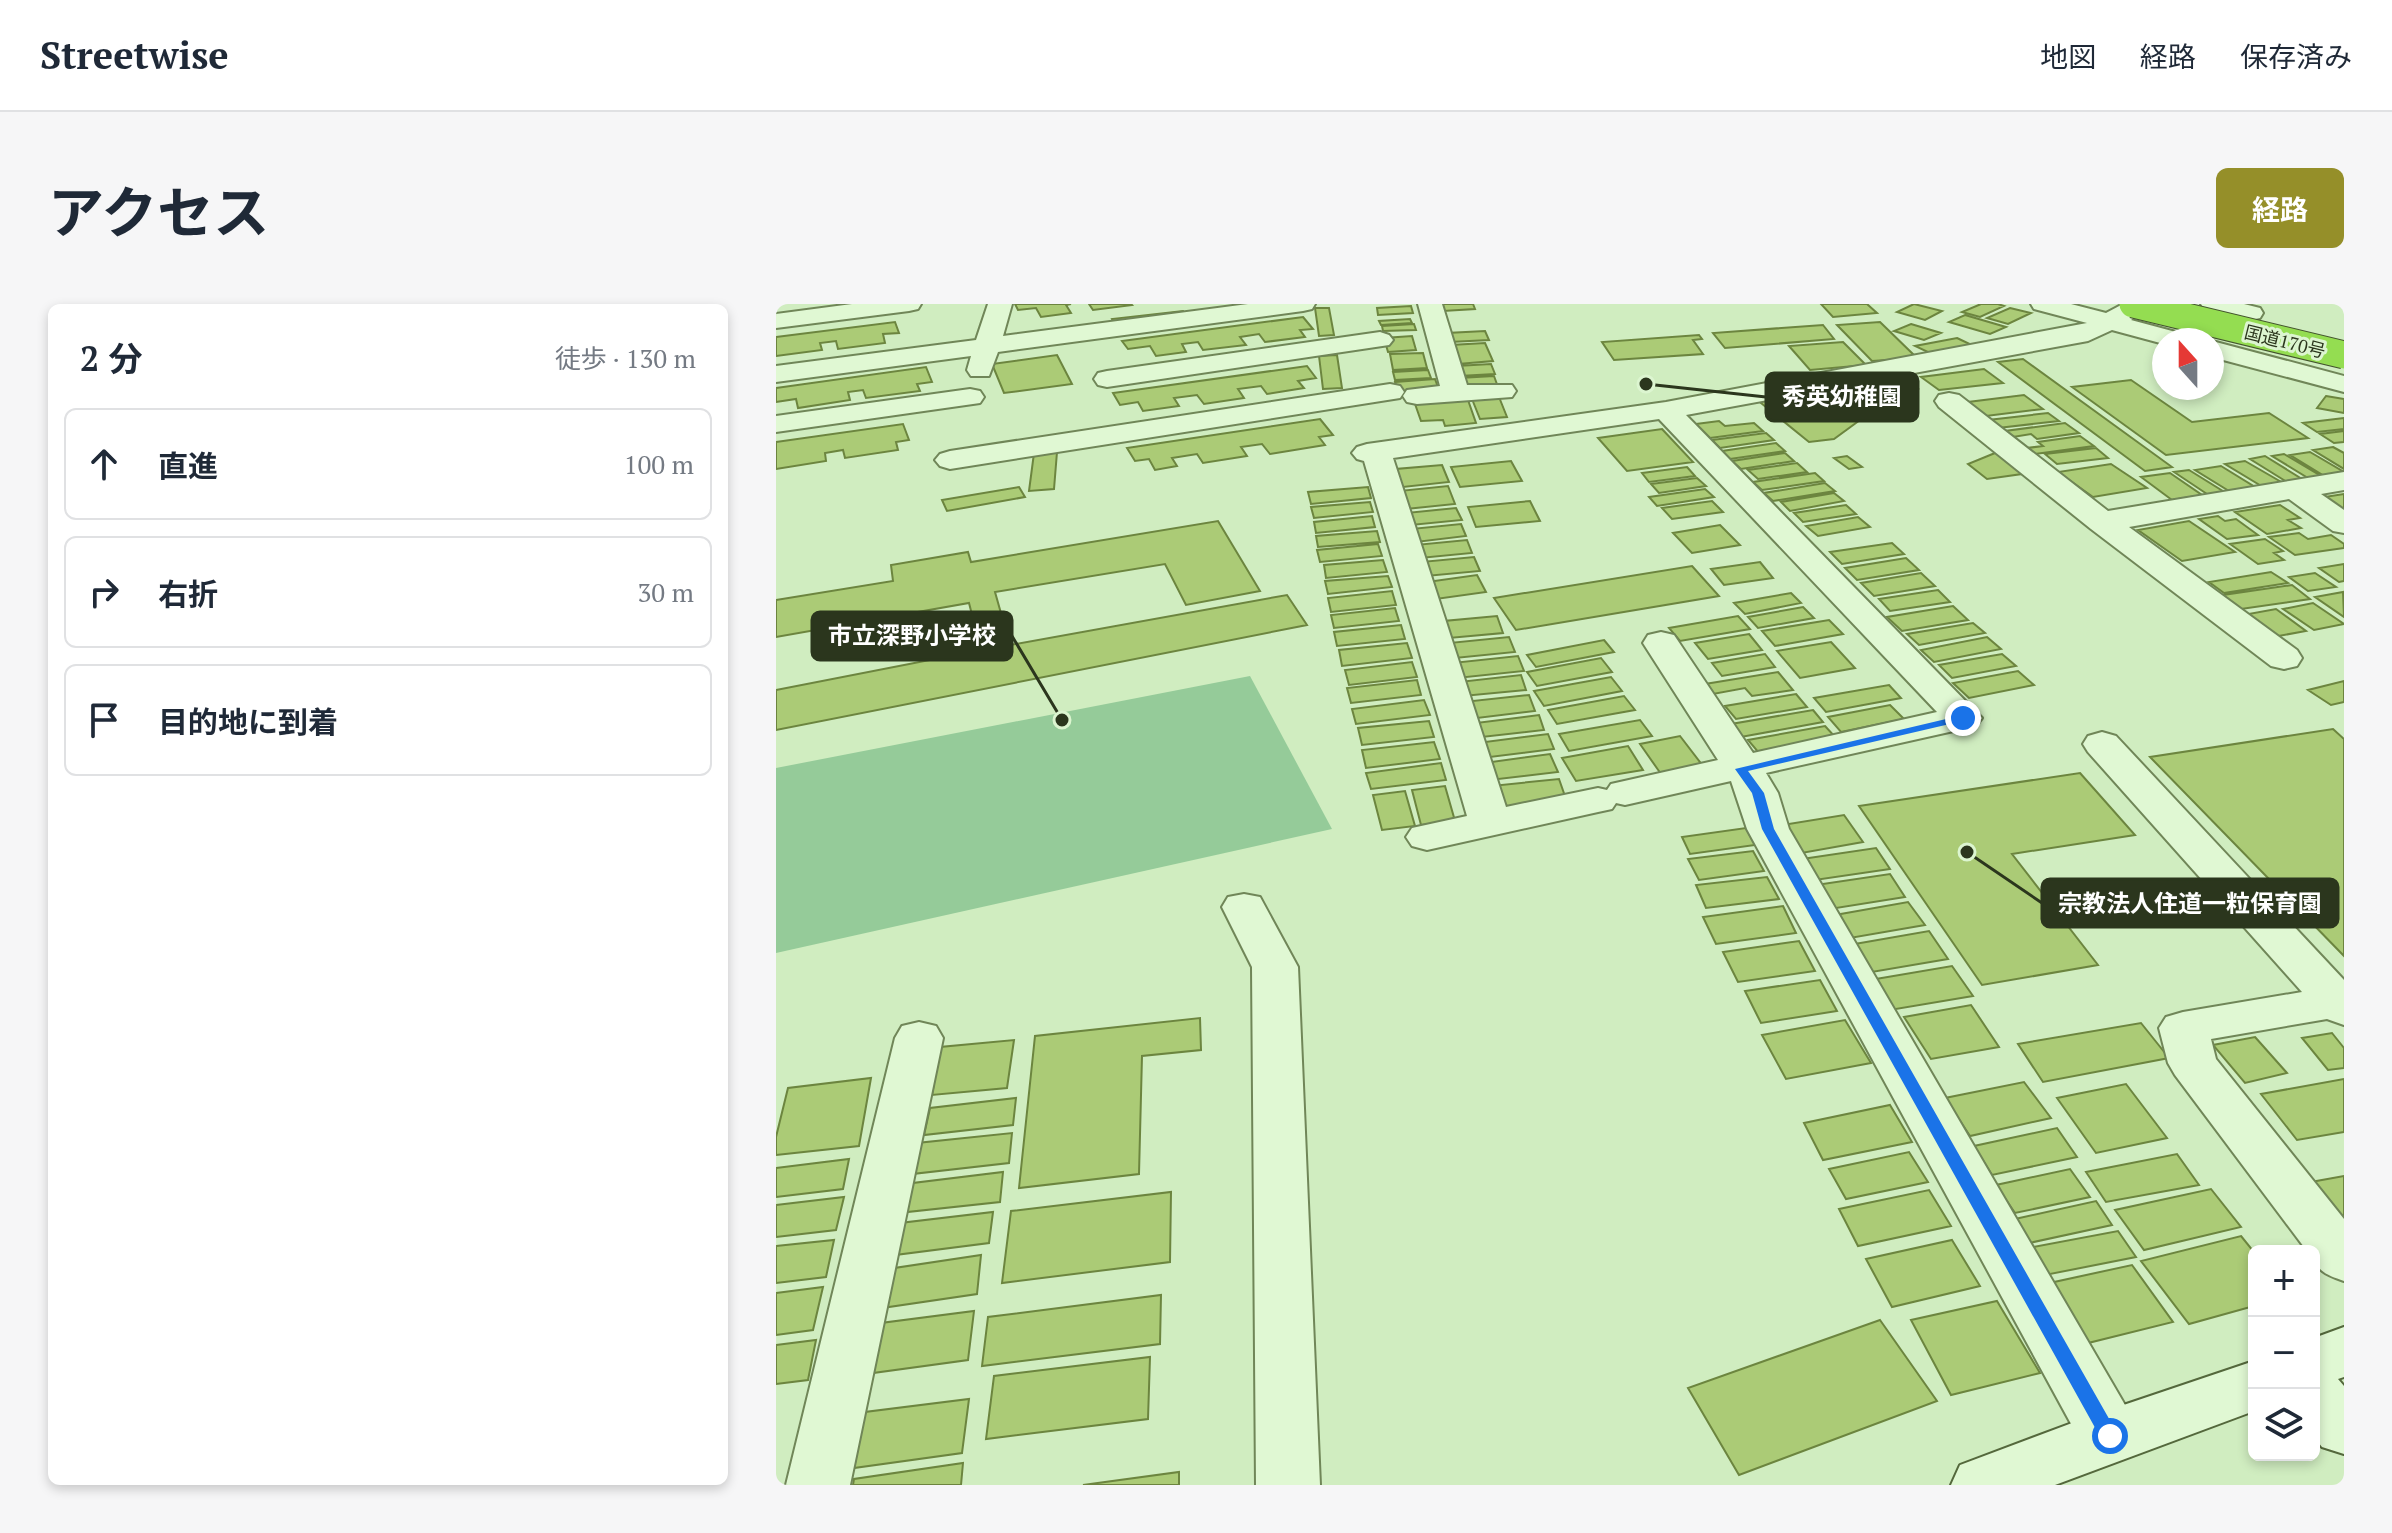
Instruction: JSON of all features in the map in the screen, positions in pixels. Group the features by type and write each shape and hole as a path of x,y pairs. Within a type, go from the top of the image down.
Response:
{"highway":[{"name":"国道170号","path":"2133,304 2344,355"}],"street":[{"path":"776,321 909,304"},
{"path":"957,438 1000,304"},
{"path":"776,374 1303,304"},
{"path":"1430,304 1456,394"},
{"path":"2043,304 2152,333"},
{"path":"1490,822 1372,452 1666,410 2088,333 2141,304"},
{"path":"2213,304 2251,313"},
{"path":"1098,436 1107,379 1109,330"},
{"path":"1107,379 1380,340"},
{"path":"2224,352 2344,384"},
{"path":"776,424 957,438 1098,436 1403,394 1502,391"},
{"path":"1949,401 2102,522 2284,658"},
{"path":"1427,837 1611,797 1756,797 1963,718 1666,410"},
{"path":"2102,522 2344,481"},
{"path":"2294,489 2344,524"},
{"path":"1661,643 1756,797 2110,1436"},
{"path":"2102,744 2341,1005"},
{"path":"1244,907 1275,967 1288,1485"},
{"path":"2341,1005 2183,1028 2193,1063 2344,1259"},
{"path":"818,1485 919,1038"},
{"path":"2320,1361 2344,1351"},
{"path":"1983,1485 2248,1388"},
{"path":"2320,1401 2344,1428"}],"green space":[{"path":"1250,676 1332,829 776,953 776,768"}],"building":[{"path":"1015,304 1071,304 1066,305 1071,313 1041,317 1036,308 1018,310"},
{"path":"1089,304 1131,304 1132,305 1093,310"},
{"path":"1440,304 1473,304 1475,309 1443,311"},
{"path":"1821,304 1867,304 1877,313 1833,317"},
{"path":"1914,304 1942,311 1925,320 1897,312"},
{"path":"1981,304 2004,306 1980,317 1962,312"},
{"path":"1411,306 1413,313 1378,315 1377,308"},
{"path":"1315,308 1329,308 1334,335 1319,336"},
{"path":"2010,308 2031,313 2008,324 1987,318"},
{"path":"1183,311 1186,316 1115,325 1112,319"},
{"path":"1965,315 2006,327 1990,334 1949,322"},
{"path":"1303,317 1313,329 1300,330 1305,337 1265,342 1259,334 1240,337 1246,345 1203,350 1198,342 1182,344 1186,352 1156,356 1150,346 1128,349 1122,341"},
{"path":"1410,319 1412,323 1381,325 1379,321"},
{"path":"895,322 899,333 883,334 885,343 838,349 836,341 820,343 822,350 776,356 776,337"},
{"path":"1880,322 1917,358 1872,361 1837,325"},
{"path":"1414,324 1416,330 1383,331 1382,326"},
{"path":"1911,324 1941,333 1924,340 1894,331"},
{"path":"1823,325 1834,339 1725,348 1713,333"},
{"path":"1485,331 1489,340 1450,342 1447,333"},
{"path":"1699,335 1702,339 1693,340 1703,354 1614,360 1602,342"},
{"path":"1412,336 1416,350 1388,352 1384,338"},
{"path":"1957,338 1974,346 1932,354 1915,346"},
{"path":"1843,342 1866,365 1810,370 1789,346"},
{"path":"1485,343 1493,361 1458,364 1451,345"},
{"path":"1423,353 1427,368 1393,370 1390,354"},
{"path":"1057,355 1072,384 1004,393 992,364"},
{"path":"1337,355 1342,388 1323,389 1319,356"},
{"path":"2023,359 2172,467 2145,471 1998,362"},
{"path":"1491,364 1495,374 1459,376 1456,366"},
{"path":"1307,366 1316,378 1298,381 1304,388 1267,394 1261,386 1238,389 1244,398 1204,404 1197,395 1174,398 1179,406 1143,411 1138,402 1120,405 1113,393"},
{"path":"926,367 932,382 917,384 920,391 866,398 863,390 848,392 850,400 798,408 796,399 776,402 776,388"},
{"path":"1984,369 2003,383 1939,390 1921,377"},
{"path":"1428,370 1431,378 1395,380 1393,372"},
{"path":"1494,376 1498,387 1463,390 1459,378"},
{"path":"1435,379 1439,390 1398,393 1395,382"},
{"path":"1903,379 1918,389 1862,418 1825,390"},
{"path":"2131,380 2152,394 2152,400 2160,400 2192,422 2269,413 2308,438 2166,455 2072,387"},
{"path":"1820,390 1860,420 1834,439 1809,442 1756,399"},
{"path":"2024,395 2043,409 1986,416 1968,402"},
{"path":"2326,396 2344,399 2344,413 2317,408"},
{"path":"1499,397 1507,417 1480,419 1472,399"},
{"path":"1468,400 1476,423 1445,426 1443,420 1421,421 1415,404"},
{"path":"2048,413 2059,421 1998,428 1988,420"},
{"path":"2344,418 2344,429 2317,432 2303,423"},
{"path":"1320,419 1333,435 1319,437 1325,445 1270,454 1262,444 1241,447 1247,456 1203,463 1197,454 1172,458 1177,466 1155,470 1149,459 1135,461 1127,448"},
{"path":"1719,421 1725,426 1754,423 1763,431 1710,438 1696,424"},
{"path":"2065,423 2079,433 2037,439 2031,434 2013,437 2005,431"},
{"path":"903,424 909,440 896,442 898,450 845,458 843,450 825,453 826,461 776,469 776,442"},
{"path":"1662,429 1693,462 1627,471 1598,438"},
{"path":"2344,431 2344,442 2334,443 2320,434"},
{"path":"1766,433 1774,440 1720,448 1712,440"},
{"path":"2080,436 2094,446 2035,454 2027,448 2043,446 2038,442"},
{"path":"1776,443 1785,451 1730,459 1722,451"},
{"path":"2333,447 2344,453 2344,469 2313,450"},
{"path":"2096,448 2108,458 2057,464 2045,454"},
{"path":"2000,451 2029,473 1987,479 1968,464"},
{"path":"1057,452 1054,489 1029,491 1034,453"},
{"path":"2310,452 2344,474 2326,477 2290,455"},
{"path":"1785,453 1794,461 1741,469 1732,461"},
{"path":"2284,454 2321,476 2308,478 2272,456"},
{"path":"1847,456 1862,467 1849,469 1834,458"},
{"path":"2265,456 2302,479 2287,482 2250,459"},
{"path":"1511,461 1522,481 1460,487 1451,467"},
{"path":"2245,461 2283,483 2263,487 2225,464"},
{"path":"1797,463 1807,472 1758,479 1748,470"},
{"path":"2111,464 2147,488 2093,497 2058,472"},
{"path":"1442,465 1449,482 1403,487 1396,469"},
{"path":"2221,466 2255,487 2229,491 2195,470"},
{"path":"1687,467 1695,476 1649,482 1642,473"},
{"path":"2189,470 2226,493 2210,496 2174,472"},
{"path":"1815,473 1824,481 1762,490 1753,482"},
{"path":"2170,473 2202,495 2172,500 2141,477"},
{"path":"1697,478 1706,486 1659,493 1651,484"},
{"path":"1825,483 1835,491 1773,501 1764,493"},
{"path":"1448,486 1455,504 1406,509 1399,491"},
{"path":"1019,487 1025,497 947,511 942,500"},
{"path":"1368,487 1371,498 1311,504 1308,492"},
{"path":"1705,489 1714,497 1657,506 1649,497"},
{"path":"1834,493 1844,501 1790,511 1781,502"},
{"path":"2344,494 2344,509 2337,510 2318,498"},
{"path":"1530,501 1540,521 1476,527 1468,507"},
{"path":"1712,501 1723,512 1672,519 1662,508"},
{"path":"1370,502 1373,512 1314,518 1311,507"},
{"path":"1846,505 1856,514 1803,522 1794,513"},
{"path":"2280,505 2300,518 2288,520 2301,528 2267,534 2235,512"},
{"path":"1456,508 1462,520 1411,525 1406,513"},
{"path":"1372,516 1375,527 1316,533 1314,522"},
{"path":"2218,516 2225,521 2236,519 2258,535 2227,539 2199,519"},
{"path":"1858,517 1870,527 1818,536 1806,526"},
{"path":"1218,521 1260,591 1186,605 1165,564 995,592 1010,645 1287,595 1307,625 776,730 776,690 981,650 969,603 776,637 776,600 893,581 891,565 968,552 971,562"},
{"path":"2189,521 2235,552 2182,561 2138,530"},
{"path":"1461,524 1466,536 1416,542 1411,529"},
{"path":"1720,525 1740,545 1692,553 1673,533"},
{"path":"1377,531 1380,542 1318,547 1316,536"},
{"path":"2299,533 2308,539 2331,535 2344,544 2344,548 2295,555 2269,537"},
{"path":"2265,539 2283,551 2274,553 2284,560 2258,564 2230,544"},
{"path":"1467,540 1472,553 1420,558 1415,545"},
{"path":"1892,543 1904,554 1842,564 1830,552"},
{"path":"1378,544 1382,556 1320,562 1317,550"},
{"path":"1474,557 1480,571 1426,576 1421,562"},
{"path":"1906,558 1919,570 1857,580 1845,568"},
{"path":"1383,560 1387,572 1326,578 1324,565"},
{"path":"1760,562 1773,578 1724,585 1711,569"},
{"path":"2344,564 2344,581 2339,582 2319,568"},
{"path":"1692,566 1719,596 1516,630 1494,598"},
{"path":"2271,572 2288,583 2224,593 2209,582"},
{"path":"1921,573 1935,586 1874,596 1861,583"},
{"path":"2315,573 2336,587 2308,591 2289,577"},
{"path":"1477,575 1486,592 1436,599 1427,582"},
{"path":"1388,576 1392,587 1328,594 1325,581"},
{"path":"2292,585 2310,599 2241,609 2223,595"},
{"path":"1938,590 1950,602 1890,611 1879,599"},
{"path":"1392,591 1396,605 1331,612 1328,598"},
{"path":"2343,592 2344,617 2315,597"},
{"path":"1791,593 1801,603 1745,614 1734,603"},
{"path":"2313,603 2344,624 2314,630 2283,609"},
{"path":"1953,606 1968,620 1902,631 1887,617"},
{"path":"1803,607 1814,618 1758,628 1748,617"},
{"path":"1395,608 1399,621 1334,628 1331,615"},
{"path":"2276,609 2306,631 2273,637 2243,615"},
{"path":"1497,616 1503,633 1449,638 1444,621"},
{"path":"1738,616 1750,629 1680,641 1669,628"},
{"path":"1829,620 1843,634 1775,646 1762,631"},
{"path":"1973,623 1985,633 1919,645 1907,634"},
{"path":"1401,625 1405,639 1337,646 1334,632"},
{"path":"1749,634 1762,650 1708,659 1695,643"},
{"path":"1509,637 1515,652 1455,658 1449,643"},
{"path":"1987,637 2001,649 1934,662 1921,650"},
{"path":"1604,640 1614,652 1536,667 1527,655"},
{"path":"1831,642 1855,668 1800,678 1777,651"},
{"path":"1407,643 1412,658 1342,666 1339,650"},
{"path":"1765,654 1775,667 1722,676 1712,663"},
{"path":"2002,654 2016,666 1952,678 1939,665"},
{"path":"1518,656 1524,671 1457,678 1452,663"},
{"path":"1601,658 1612,672 1537,686 1527,672"},
{"path":"1412,662 1417,677 1349,685 1345,670"},
{"path":"2018,671 2034,685 1969,698 1953,683"},
{"path":"1778,672 1793,690 1752,696 1745,688 1713,694 1705,684"},
{"path":"1521,675 1526,690 1463,696 1459,682"},
{"path":"1611,677 1622,691 1544,706 1534,691"},
{"path":"1417,680 1421,695 1351,703 1347,688"},
{"path":"2344,681 2344,702 2331,705 2308,690"},
{"path":"1889,685 1901,698 1826,712 1814,698"},
{"path":"1796,694 1807,707 1736,719 1725,706"},
{"path":"1529,695 1535,711 1469,719 1463,702"},
{"path":"1624,696 1635,710 1557,724 1548,710"},
{"path":"1424,700 1430,715 1356,724 1352,709"},
{"path":"1890,705 1904,719 1841,732 1828,717"},
{"path":"1813,710 1823,722 1741,737 1731,724"},
{"path":"1539,715 1544,730 1473,738 1468,724"},
{"path":"1640,720 1652,736 1569,751 1559,734"},
{"path":"1429,721 1434,737 1362,745 1358,728"},
{"path":"1825,726 1837,739 1759,753 1748,740"},
{"path":"2333,729 2344,739 2344,956 2150,757"},
{"path":"1548,734 1554,749 1482,758 1477,743"},
{"path":"1680,736 1703,766 1661,774 1640,744"},
{"path":"1434,742 1440,759 1366,768 1362,750"},
{"path":"1628,746 1643,770 1576,781 1562,758"},
{"path":"1550,754 1558,772 1490,780 1484,763"},
{"path":"1441,763 1446,780 1371,789 1366,773"},
{"path":"2080,773 2135,835 2012,854 2098,965 1982,985 1859,806"},
{"path":"1559,779 1567,802 1498,809 1491,786"},
{"path":"1445,786 1455,821 1421,825 1412,790"},
{"path":"1405,791 1415,826 1382,830 1373,795"},
{"path":"1844,815 1863,842 1796,854 1777,826"},
{"path":"1746,828 1755,845 1690,854 1682,837"},
{"path":"1876,848 1890,869 1815,880 1802,859"},
{"path":"1753,851 1764,871 1699,880 1688,859"},
{"path":"1890,874 1905,897 1830,909 1816,885"},
{"path":"1767,877 1779,899 1706,908 1696,885"},
{"path":"1908,902 1925,925 1850,938 1835,915"},
{"path":"1783,906 1796,933 1716,944 1703,917"},
{"path":"1929,931 1948,959 1866,973 1849,945"},
{"path":"1799,941 1815,971 1738,982 1723,952"},
{"path":"1952,966 1973,996 1890,1010 1870,980"},
{"path":"1820,980 1837,1011 1761,1023 1745,991"},
{"path":"1971,1005 1999,1047 1931,1059 1904,1017"},
{"path":"1200,1018 1201,1050 1142,1056 1139,1174 1019,1188 1035,1036"},
{"path":"1845,1020 1871,1063 1786,1079 1762,1035"},
{"path":"2141,1023 2169,1058 2043,1082 2018,1044"},
{"path":"2332,1033 2344,1048 2344,1068 2328,1070 2302,1038"},
{"path":"2255,1037 2287,1073 2245,1083 2213,1045"},
{"path":"1014,1040 1007,1088 932,1095 940,1047"},
{"path":"871,1078 859,1146 776,1155 776,1137 788,1088"},
{"path":"2344,1079 2344,1132 2297,1140 2261,1094"},
{"path":"2024,1082 2051,1118 1970,1136 1945,1098"},
{"path":"2126,1084 2167,1138 2096,1153 2057,1098"},
{"path":"1016,1098 1013,1125 924,1135 930,1108"},
{"path":"1890,1105 1912,1142 1823,1160 1804,1123"},
{"path":"2057,1128 2077,1157 1992,1175 1974,1146"},
{"path":"1012,1133 1009,1163 912,1174 917,1143"},
{"path":"1909,1152 1928,1182 1846,1199 1829,1169"},
{"path":"2177,1154 2199,1185 2106,1202 2086,1172"},
{"path":"849,1159 843,1189 776,1197 776,1168"},
{"path":"2070,1169 2090,1197 2015,1213 1996,1185"},
{"path":"1003,1172 1000,1202 907,1212 913,1183"},
{"path":"2344,1176 2344,1224 2311,1182"},
{"path":"2211,1189 2241,1227 2144,1250 2115,1210"},
{"path":"1929,1190 1951,1226 1858,1246 1839,1209"},
{"path":"1171,1192 1170,1262 1002,1283 1011,1211"},
{"path":"844,1197 836,1230 776,1237 776,1205"},
{"path":"2096,1201 2112,1225 2020,1245 2006,1221"},
{"path":"993,1212 989,1243 895,1255 900,1223"},
{"path":"2118,1231 2136,1257 2040,1276 2023,1249"},
{"path":"2241,1236 2248,1245 2248,1308 2189,1324 2141,1261"},
{"path":"834,1240 826,1277 776,1283 776,1246"},
{"path":"1952,1240 1980,1286 1892,1307 1866,1259"},
{"path":"981,1255 977,1294 882,1308 888,1269"},
{"path":"2132,1265 2173,1322 2084,1344 2045,1284"},
{"path":"823,1287 813,1330 776,1335 776,1293"},
{"path":"1161,1295 1160,1344 982,1366 988,1317"},
{"path":"1997,1301 2040,1373 1951,1395 1911,1320"},
{"path":"974,1311 968,1360 873,1373 881,1323"},
{"path":"1880,1320 1937,1401 1739,1475 1688,1388"},
{"path":"816,1340 808,1380 776,1384 776,1345"},
{"path":"1150,1357 1148,1419 986,1439 994,1376"},
{"path":"969,1399 962,1453 854,1468 865,1412"},
{"path":"963,1463 961,1485 853,1485 854,1479"},
{"path":"1179,1472 1179,1485 1083,1485"}],"place":[{"name":"秀英幼稚園","path":"1646,384"},
{"name":"市立深野小学校","path":"1062,720"},
{"name":"宗教法人住道一粒保育園","path":"1967,852"}],"route":[{"path":"1963,718 1741,769 1758,793 1768,829 2110,1436"}]}
